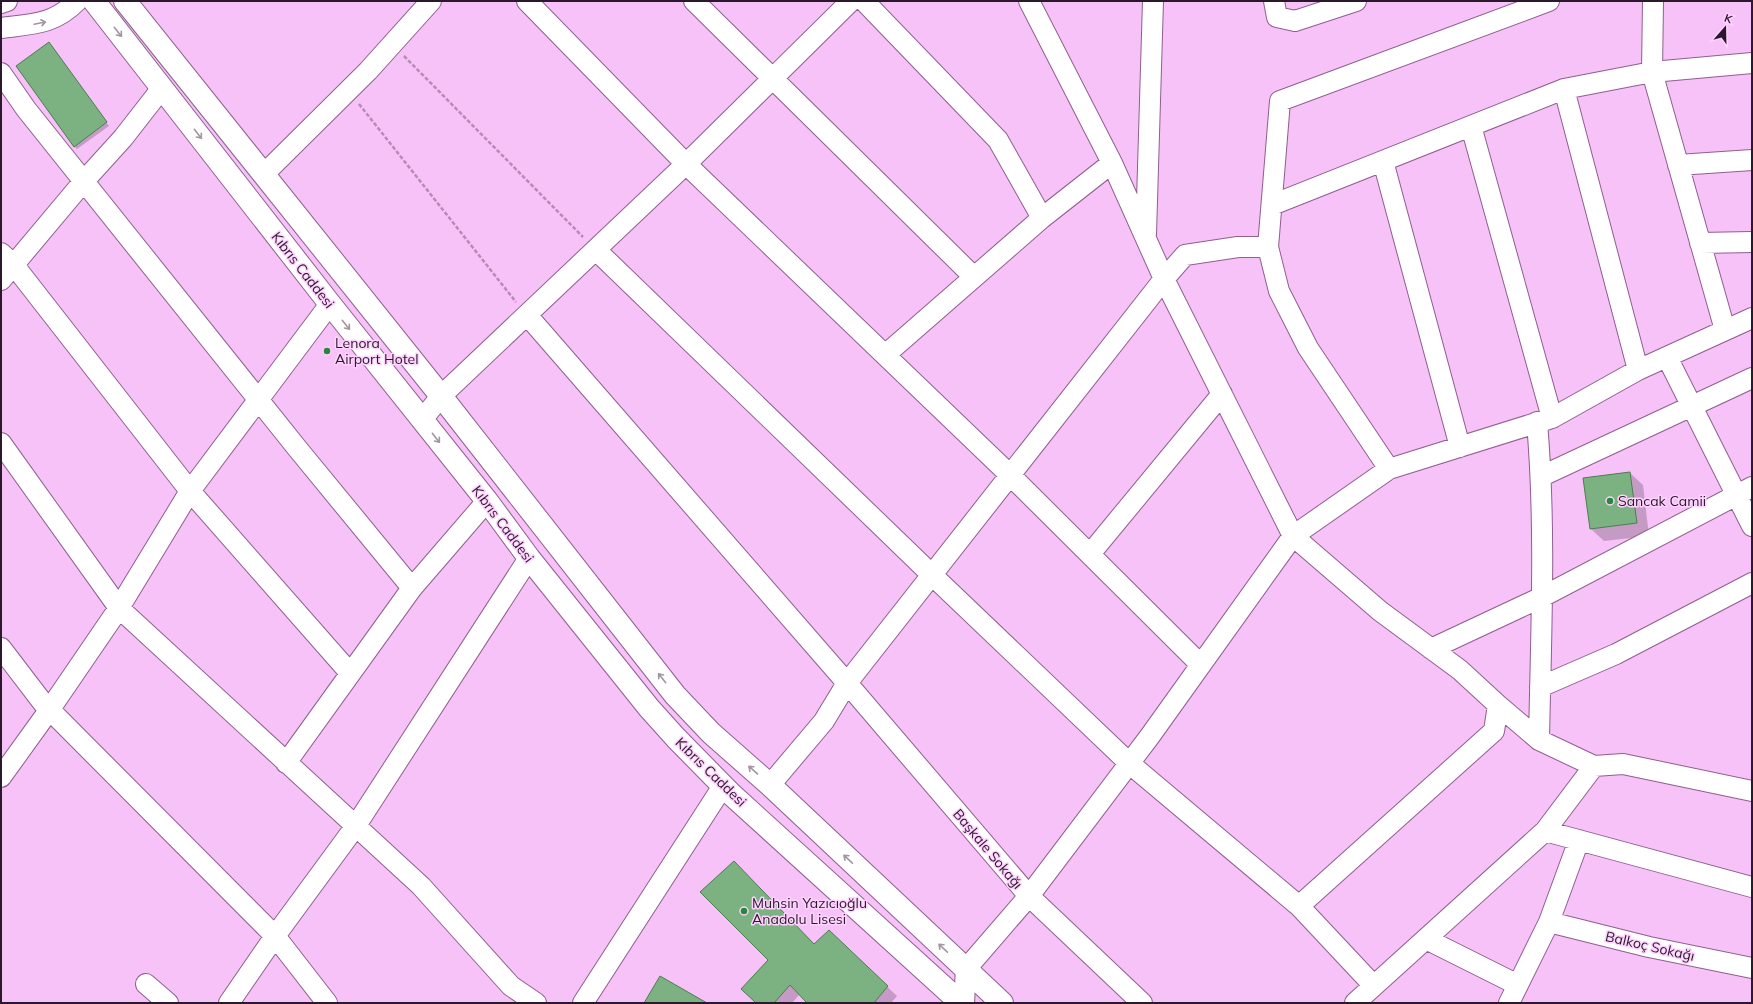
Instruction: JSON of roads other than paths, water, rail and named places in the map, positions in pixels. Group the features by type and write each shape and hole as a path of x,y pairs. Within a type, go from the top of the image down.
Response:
{"main road":[{"name":"Kıbrıs Caddesi","path":"94,1 529,558 649,708 723,786 963,1003"},
{"path":"125,1 441,396 675,695 711,733 770,785 1002,1003"}],"street":[{"path":"1,3 7,1"},
{"path":"1,28 50,21 67,11 76,1"},
{"path":"264,174 349,91 431,1"},
{"path":"527,1 686,164 1010,475 1201,665"},
{"path":"694,1 974,278"},
{"path":"422,420 441,396 686,164 851,1"},
{"path":"864,1 998,140 1042,218"},
{"path":"1029,1 1112,163 1164,279 1293,536 1380,611 1460,670 1539,740 1594,766 1623,764 1752,791"},
{"path":"1146,240 1154,1"},
{"path":"1274,1 1277,17 1294,21 1356,1"},
{"path":"1389,469 1308,348 1279,291 1268,247 1280,101 1549,1"},
{"path":"1653,1 1652,72 1725,330"},
{"path":"1272,205 1564,89 1652,72 1752,63"},
{"path":"1,72 26,109 258,400 412,588"},
{"path":"1,280 7,259 84,181 123,138 162,88"},
{"path":"1564,89 1638,370"},
{"path":"1471,126 1545,420 1542,476 1542,596 1539,740"},
{"path":"1678,165 1752,160"},
{"path":"1382,161 1460,447"},
{"path":"885,355 1042,218 1112,163"},
{"path":"1700,244 1752,242"},
{"path":"770,785 824,721 847,683 1164,279 1185,255 1238,247 1268,247"},
{"path":"596,250 932,575 1130,763 1299,906 1374,986"},
{"path":"7,259 190,491 350,673"},
{"path":"1,777 50,709 119,608 190,491 330,304"},
{"name":"Başkale Sokağı","path":"527,315 847,683 1029,896 1142,1003"},
{"path":"963,1003 966,969 1029,896 1130,763 1293,536 1389,469 1545,420 1638,370 1752,318"},
{"path":"1667,357 1693,406 1745,491 1752,526"},
{"path":"1542,476 1752,378"},
{"path":"1090,554 1222,394"},
{"path":"1,443 119,608 355,827 421,886 512,986 536,1003"},
{"path":"1431,649 1542,596 1745,491"},
{"path":"286,763 412,588 486,501"},
{"path":"229,1003 275,936 355,827 529,558"},
{"path":"1540,686 1616,654 1752,584"},
{"path":"1,648 50,709 275,936 327,1003"},
{"path":"1299,906 1494,731 1498,705"},
{"path":"1355,1003 1545,831 1594,766"},
{"path":"583,1003 723,786"},
{"path":"1545,831 1752,887"},
{"path":"1509,1003 1549,922 1579,840"},
{"name":"Balkoç Sokağı","path":"1549,922 1649,947 1752,968"},
{"path":"1426,939 1518,985"},
{"path":"146,984 168,1003"}],"place":[{"name":"Lenora Airport Hotel","path":"327,351"},
{"name":"Sancak Camii","path":"1610,501"},
{"name":"Muhsin Yazıcıoğlu Anadolu Lisesi","path":"744,911"}]}
